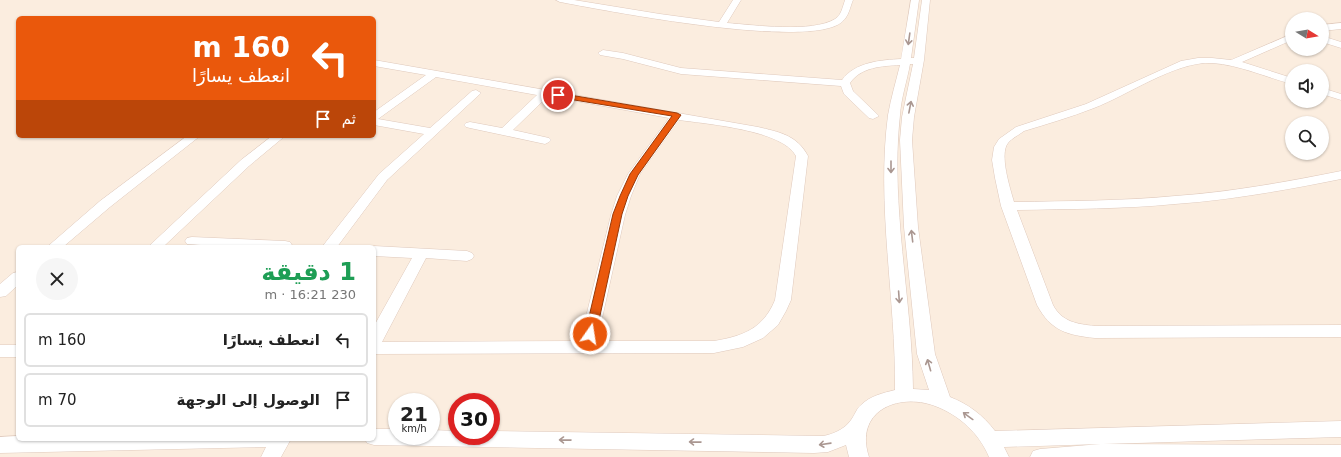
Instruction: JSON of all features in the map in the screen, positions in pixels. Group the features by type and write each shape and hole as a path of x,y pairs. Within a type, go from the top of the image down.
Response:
{"street":[{"path":"560,0 722,24 780,29 821,27 838,21 842,17 849,0"},
{"path":"722,24 737,0"},
{"path":"915,0 913,61 906,140 910,227 926,354 943,402"},
{"path":"904,395 904,362 891,166 894,114 913,61 926,0"},
{"path":"1329,27 1341,26"},
{"path":"1233,63 1285,40"},
{"path":"1329,41 1341,45"},
{"path":"603,53 624,55 666,69 681,71 845,83"},
{"path":"1285,79 1233,63 1213,60 1196,60 1184,63 1090,106 1020,129 1010,134 999,148 998,156 1008,206 1050,316 1062,325 1074,330 1095,332 1341,331"},
{"path":"873,116 848,92 845,87 845,83 848,77 855,71 867,67 913,61"},
{"path":"376,63 743,127 777,135 789,141 798,148 802,156 783,300 779,314 764,329 754,336 735,344 714,347 376,348"},
{"path":"376,116 435,73"},
{"path":"331,245 383,177 476,93"},
{"path":"505,132 545,93"},
{"path":"1329,93 1341,97"},
{"path":"587,348 618,214 624,196 634,174 677,115"},
{"path":"376,122 432,132"},
{"path":"470,125 545,140"},
{"path":"56,245 111,200 191,138"},
{"path":"157,245 245,163 276,138"},
{"path":"1008,206 1106,204 1198,198 1282,187 1341,175"},
{"path":"192,241 239,245 284,245"},
{"path":"376,251 467,256"},
{"path":"376,337 421,254"},
{"path":"0,292 16,279"},
{"path":"0,351 16,351"},
{"path":"859,457 856,438 858,426 863,416 870,408 880,401 904,395 917,396 943,402 970,417 982,427 991,439 999,457"},
{"path":"376,437 814,446 840,440 858,426"},
{"path":"991,439 1341,429"},
{"path":"3,448 212,441"},
{"path":"271,457 280,441"},
{"path":"1040,457 1103,454 1341,453"}],"route":[{"path":"558,95 610,105 677,115 629,183 618,214 590,334"}]}
